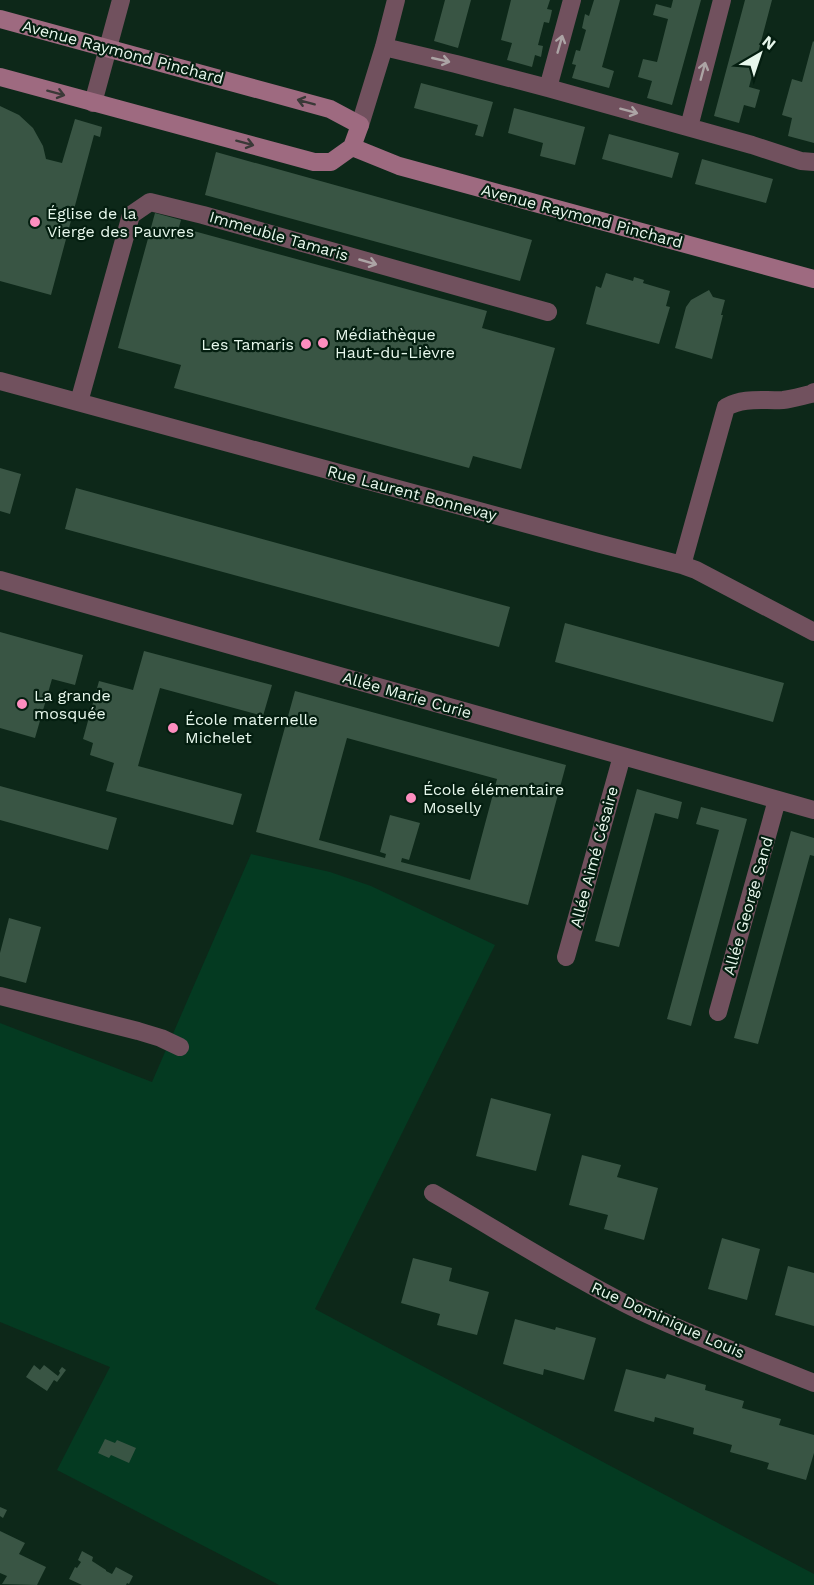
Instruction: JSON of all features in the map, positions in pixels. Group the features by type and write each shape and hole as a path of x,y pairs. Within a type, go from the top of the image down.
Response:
{"street":[{"path":"93,103 121,0"},
{"path":"0,77 314,162 331,162 352,147 384,47 396,0"},
{"path":"548,88 573,0"},
{"path":"689,127 722,0"},
{"name":"Avenue Raymond Pinchard","path":"0,19 330,109 360,125"},
{"path":"384,47 548,88 801,161 814,162"},
{"name":"Avenue Raymond Pinchard","path":"352,147 399,166 814,279"},
{"name":"Immeuble Tamaris","path":"79,402 131,214 150,202 548,312"},
{"path":"814,284 814,295"},
{"name":"Rue Laurent Bonnevay","path":"0,381 682,564 814,632"},
{"path":"682,564 726,407 736,401 785,400 814,392"},
{"name":"Allée Marie Curie","path":"0,580 814,810"},
{"name":"Allée Aimé Césaire","path":"566,957 622,756"},
{"name":"Allée George Sand","path":"718,1012 777,800"},
{"path":"0,996 138,1031 180,1047"},
{"name":"Rue Dominique Louis","path":"433,1193 633,1308 814,1383"}],"green space":[{"path":"251,854 330,872 371,886 495,945 315,1309 814,1574 814,1585 279,1585 57,1470 110,1367 0,1322 0,1023 152,1082"}],"building":[{"path":"445,0 471,0 458,48 434,41"},
{"path":"511,0 550,0 547,9 552,10 549,23 544,22 538,45 543,46 541,57 535,55 532,67 507,60 512,43 501,40"},
{"path":"594,0 620,0 602,67 614,71 609,88 572,78 576,65 572,64 576,50 580,51 586,30 582,28 585,14 589,16"},
{"path":"673,0 701,0 672,105 647,98 652,81 638,77 643,59 657,62 668,19 653,15 656,4 671,8"},
{"path":"745,0 772,0 749,87 760,90 755,108 744,105 739,123 714,116"},
{"path":"813,41 814,143 788,136 792,118 782,115 792,79 802,82"},
{"path":"421,83 493,102 483,137 475,135 478,125 414,108"},
{"name":"Église de la Vierge des Pauvres","path":"0,106 19,115 33,128 43,146 46,159 62,163 75,119 102,127 100,137 94,135 51,295 0,281"},
{"path":"514,108 585,127 575,165 540,156 543,143 508,133"},
{"path":"609,134 679,153 672,178 602,159"},
{"path":"216,152 532,240 520,281 205,195"},
{"path":"702,159 773,179 766,203 695,184"},
{"name":"Les Tamaris","path":"155,213 181,220 179,227 487,311 482,328 555,348 521,469 473,456 469,468 174,388 181,365 118,348"},
{"path":"606,273 633,281 634,277 644,280 643,283 670,291 666,306 670,307 659,344 586,324 596,286 601,288"},
{"path":"709,290 713,297 725,300 712,359 675,348 686,307 691,300"},
{"path":"0,468 21,474 10,514 0,511"},
{"path":"76,488 510,607 499,647 65,529"},
{"path":"565,623 784,683 773,722 555,662"},
{"path":"0,632 83,655 75,685 52,679 35,738 0,728"},
{"path":"144,651 272,685 263,716 160,688 138,766 242,794 233,825 106,791 114,763 90,755 93,743 83,739 99,681 133,690"},
{"name":"École élémentaire Moselly","path":"295,691 566,765 528,905 256,832","holes":["347,738 497,779 470,880 401,862 402,858 409,860 420,823 390,815 380,852 386,854 385,858 319,840"]},
{"path":"0,786 117,818 108,850 0,820"},
{"path":"637,789 682,802 678,819 655,813 619,947 595,941"},
{"path":"701,807 747,819 691,1026 667,1019 719,830 696,824"},
{"path":"791,831 814,838 814,856 810,855 758,1044 734,1038"},
{"path":"9,918 41,927 26,983 0,976 0,953"},
{"path":"491,1098 551,1114 536,1171 476,1156"},
{"path":"582,1155 621,1165 617,1177 658,1188 644,1240 604,1229 608,1215 569,1205"},
{"path":"722,1238 760,1249 747,1300 708,1289"},
{"path":"413,1258 452,1268 449,1281 489,1292 477,1335 437,1325 440,1314 401,1303"},
{"path":"788,1266 814,1273 814,1326 775,1315"},
{"path":"515,1319 596,1338 584,1380 544,1369 543,1375 503,1364"},
{"path":"34,1365 40,1370 44,1365 58,1376 62,1367 66,1370 57,1382 54,1380 47,1391 26,1377"},
{"path":"626,1369 665,1379 667,1374 706,1385 705,1390 744,1401 742,1408 781,1419 779,1425 814,1435 814,1453 806,1480 767,1469 769,1463 730,1452 732,1445 693,1434 694,1428 655,1417 654,1422 614,1411"},
{"path":"105,1439 115,1443 117,1440 136,1448 129,1463 111,1455 109,1458 98,1453"},
{"path":"0,1507 7,1510 3,1518 0,1516"},
{"path":"0,1531 25,1543 19,1554 46,1567 37,1585 2,1584 7,1576 0,1573"},
{"path":"82,1551 93,1557 92,1561 112,1574 116,1567 133,1576 129,1584 82,1585 69,1579 75,1567 77,1568 81,1562 78,1560"}],"place":[{"name":"Église de la Vierge des Pauvres","path":"35,222"},
{"name":"Médiathèque Haut-du-Lièvre","path":"323,343"},
{"name":"Les Tamaris","path":"306,344"},
{"name":"La grande mosquée","path":"22,704"},
{"name":"École maternelle Michelet","path":"173,728"},
{"name":"École élémentaire Moselly","path":"411,798"}]}
